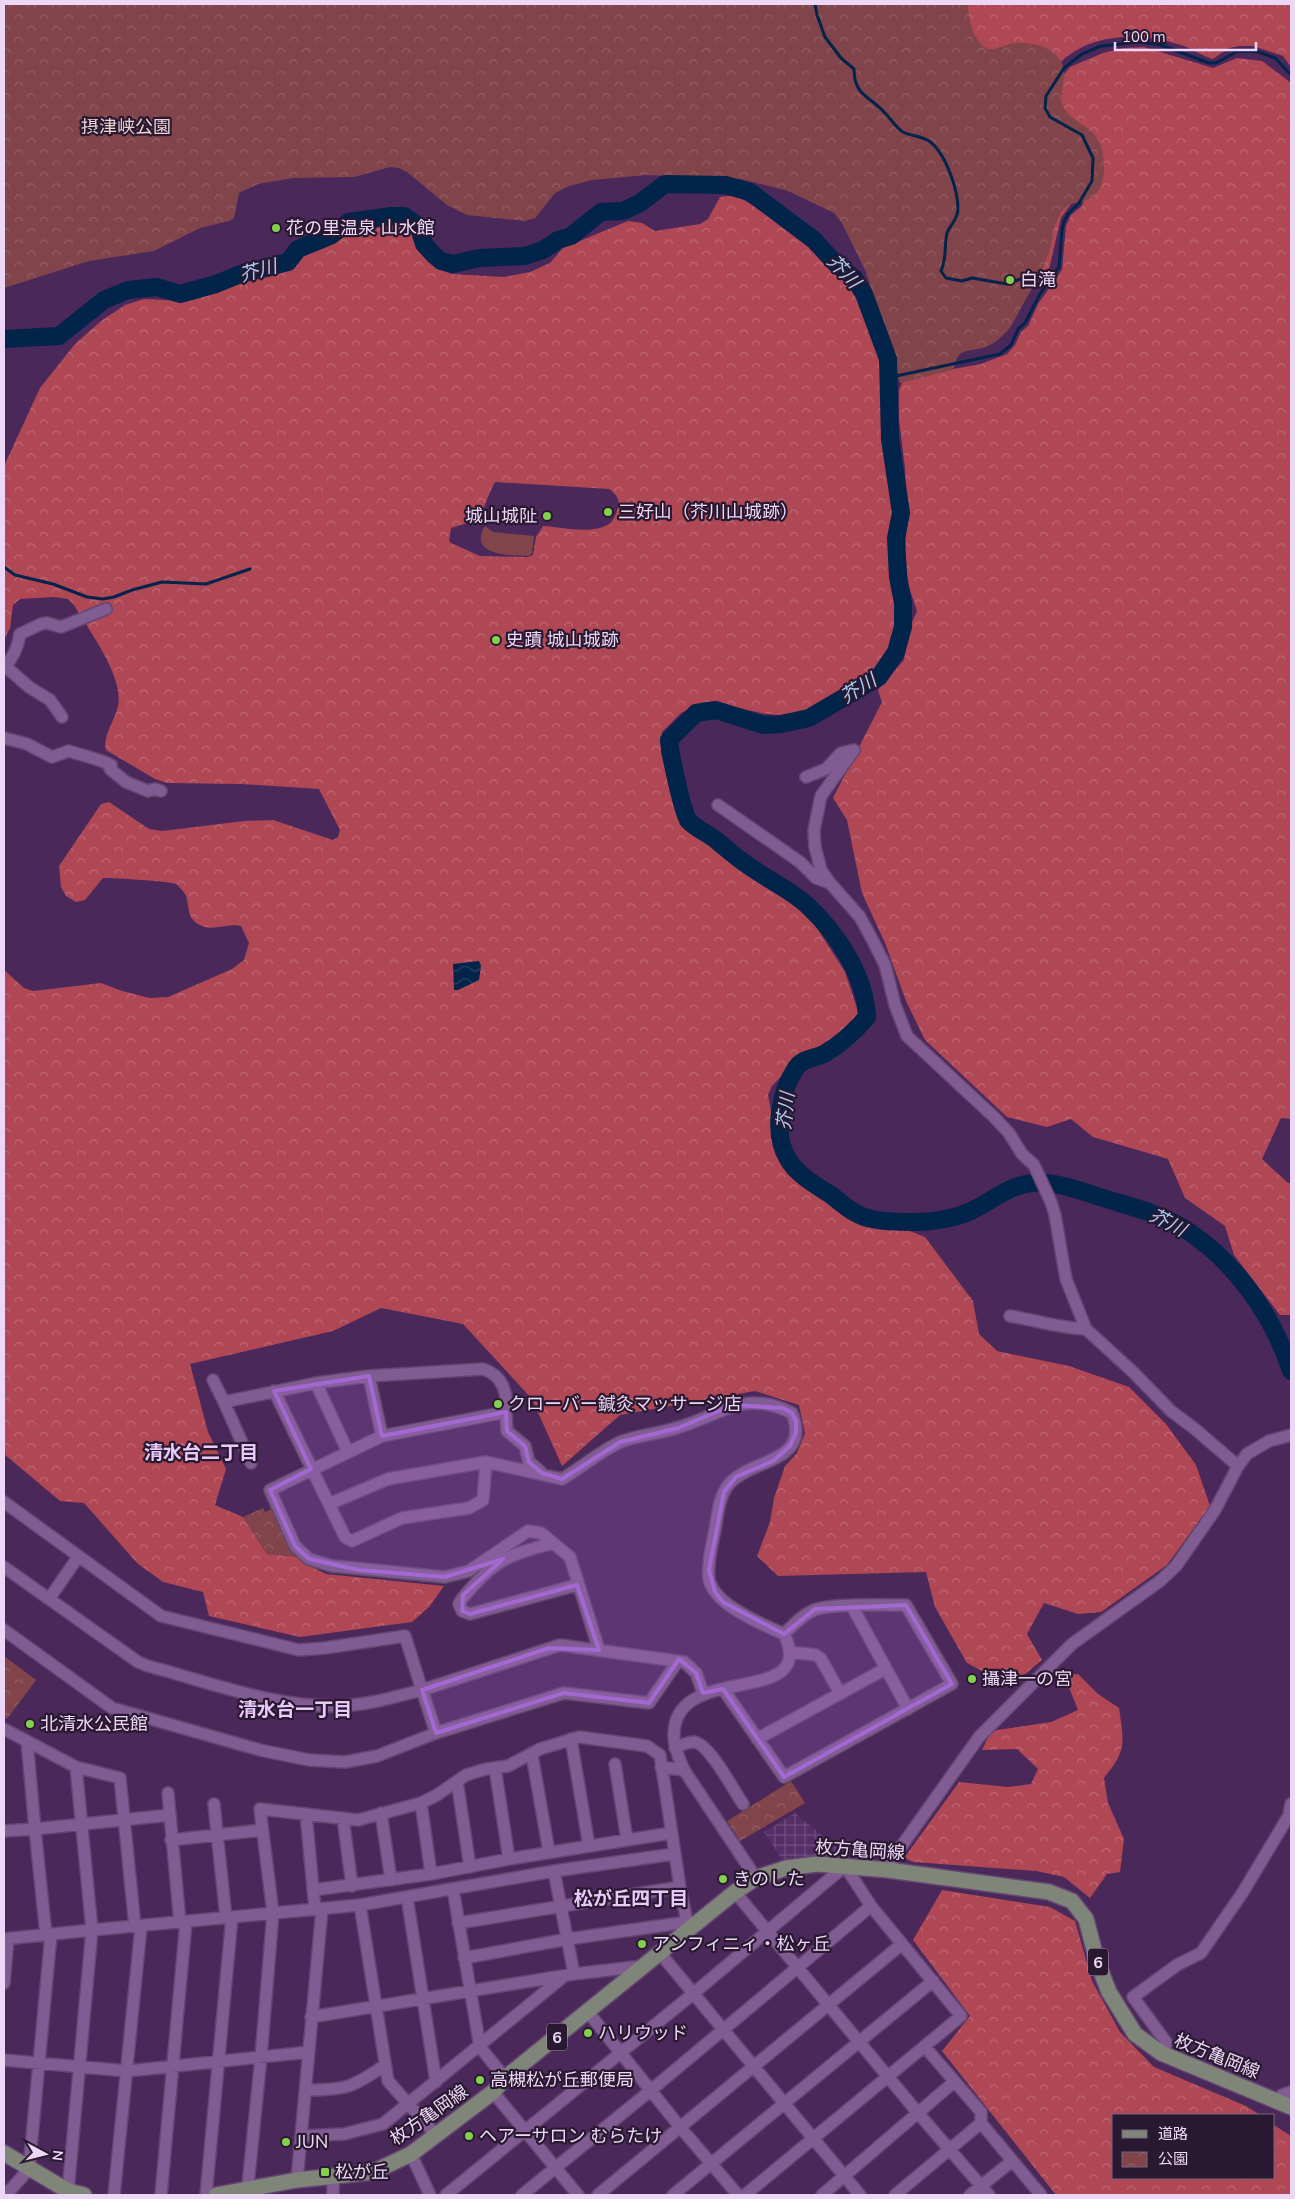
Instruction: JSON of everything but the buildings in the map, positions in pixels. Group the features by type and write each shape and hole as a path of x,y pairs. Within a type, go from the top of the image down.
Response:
{"main road":[{"name":"枚方亀岡線","path":"216,2195 247,2192 297,2180 374,2172 411,2154 493,2092 505,2078 660,1953 688,1924 756,1878 786,1868 817,1864 888,1870 1049,1892 1072,1902 1086,1919 1097,1961 1109,1992 1134,2034 1161,2053 1285,2104"},
{"path":"4,2153 68,2191 84,2195"}],"street":[{"path":"62,717 50,700 29,687 4,667 12,659 19,644 20,634 27,630 47,623 61,627 106,609"},
{"path":"4,738 27,744 52,757 69,751 84,756 92,756 111,765 110,769 126,782 148,791 155,789 160,791"},
{"path":"806,777 826,769 841,753 854,750 821,796 817,810 814,830 815,847 822,870 830,883 860,917 873,941 885,965 907,1036 994,1117 1037,1171 1056,1215 1066,1278 1086,1329 1134,1372 1171,1411 1238,1466"},
{"path":"718,805 800,862 816,878 830,883"},
{"path":"1010,1316 1050,1322 1062,1328 1086,1329"},
{"path":"224,1402 316,1383 369,1376 483,1368 490,1371 502,1383 507,1398 507,1431 524,1446 529,1462 542,1473"},
{"path":"369,1376 382,1436"},
{"path":"213,1380 251,1463"},
{"path":"316,1383 348,1452"},
{"path":"274,1391 345,1538 352,1541 402,1518 469,1508 483,1500 486,1462"},
{"path":"330,1504 388,1479 486,1462 562,1479 620,1442 678,1428 733,1405 749,1403 772,1406 792,1413 796,1421 796,1432 784,1453 773,1461 746,1470 729,1484 724,1492 714,1536 709,1570 709,1580 723,1602 784,1634 790,1652 790,1661 779,1675 767,1680 702,1694 692,1699 675,1722 675,1748 684,1770 756,1878"},
{"path":"506,1412 382,1436 270,1490 294,1546 309,1559 332,1566 359,1570 445,1576 469,1571 528,1531 541,1533 570,1557 577,1585 599,1650"},
{"path":"888,1870 898,1850 979,1737 1072,1644 1160,1581 1176,1566 1214,1510 1238,1466 1256,1447 1268,1441 1291,1435"},
{"path":"4,1502 161,1616 299,1650 405,1636 436,1733"},
{"path":"552,1543 510,1555 482,1575 463,1595 460,1604 462,1611 470,1614 577,1585"},
{"path":"49,1599 78,1557"},
{"path":"4,1568 138,1662 281,1701 339,1706 391,1698 422,1690 560,1645 684,1662 696,1673 702,1694"},
{"path":"723,1689 784,1777 952,1684 906,1605 834,1606 815,1610 798,1620 784,1634"},
{"path":"852,1606 908,1709"},
{"path":"4,1630 112,1708 260,1750 310,1760 344,1762 378,1756 436,1733 564,1693 649,1703 678,1661"},
{"path":"790,1652 816,1655 821,1659 840,1693"},
{"path":"758,1739 885,1669"},
{"path":"4,1729 76,1766 120,1778 138,1927 128,2071 114,2195"},
{"path":"247,2192 273,1913 260,1809 358,1820 421,1802 436,1795 466,1775 508,1766 532,1755 540,1749 580,1737 647,1746 660,1755 670,1833 688,1924 568,1939 464,1958"},
{"path":"571,1740 589,1846"},
{"path":"6,2195 29,2169 40,2063 48,1935 35,1829 27,1741"},
{"path":"675,1748 686,1743 696,1742 702,1746 710,1753 743,1804"},
{"path":"532,1755 549,1852"},
{"path":"615,1764 627,1840"},
{"path":"68,2191 92,1930 76,1766"},
{"path":"661,1767 684,1770"},
{"path":"495,1768 509,1859"},
{"path":"457,1781 470,1867"},
{"path":"161,2195 174,2065 183,1922 171,1840 168,1793"},
{"path":"421,1802 431,1874"},
{"path":"206,2195 219,2061 229,1918 216,1836 214,1804"},
{"path":"1161,2053 1165,2048 1166,2042 1133,1998 1177,1965 1201,1953 1243,1892 1289,1815 1291,1804"},
{"path":"381,1813 391,1880"},
{"path":"297,2180 312,2017 318,1909 313,1890 306,1814"},
{"path":"4,1831 170,1815"},
{"path":"343,1818 352,1886"},
{"path":"171,1840 262,1830"},
{"path":"313,1890 431,1874 549,1852 670,1833"},
{"path":"4,1983 6,1939 360,1905 554,1871 674,1854"},
{"path":"446,2195 526,2132 845,1866 871,1906 961,2016 814,2140 745,2195"},
{"path":"554,1871 568,1939 569,1975"},
{"path":"458,1923 680,1887"},
{"path":"452,1889 480,2047 505,2078"},
{"path":"735,1892 918,2113 989,2195"},
{"path":"407,1897 436,2082"},
{"path":"360,1905 388,2081 436,2135"},
{"path":"522,2195 650,2091 871,1906"},
{"path":"598,2195 902,1944"},
{"path":"660,1953 860,2195"},
{"path":"312,2017 569,1975 643,1966"},
{"path":"301,2136 344,2134 383,2124 569,1975"},
{"path":"672,2195 784,2104 858,2040 933,1981"},
{"path":"588,2012 650,2091 738,2195"},
{"path":"925,2047 981,2112 981,2123 1041,2195"},
{"path":"4,2060 128,2071 309,2052"},
{"path":"306,2090 346,2088 360,2083 384,2065"},
{"path":"822,2195 954,2082"},
{"path":"493,2092 578,2195"},
{"path":"1285,2104 1282,2095 1291,2092"},
{"path":"895,2195 981,2123"},
{"path":"411,2154 430,2195"},
{"path":"970,2195 1012,2161"},
{"path":"333,2177 333,2195"}],"highlighted area":[{"path":"369,1376 382,1436 506,1412 507,1431 525,1446 529,1462 542,1473 562,1479 620,1442 678,1428 733,1405 783,1408 792,1413 796,1421 796,1433 790,1446 773,1461 736,1477 724,1492 709,1570 715,1592 723,1602 784,1634 815,1609 906,1605 952,1684 784,1777 723,1689 703,1693 696,1673 679,1659 649,1703 564,1693 436,1733 422,1690 549,1648 599,1650 577,1585 470,1614 462,1611 463,1595 503,1559 445,1577 359,1570 309,1559 295,1546 270,1490 311,1469 274,1391"}],"shaded area":[{"path":"795,1813 840,1850 838,1857 813,1856 783,1861 764,1832"}],"green space":[{"name":"摂津峡公園","path":"4,4 968,4 973,30 979,43 984,47 992,49 1014,43 1034,44 1044,47 1055,54 1064,69 1061,99 1063,106 1072,117 1095,135 1099,141 1103,157 1103,179 1098,192 1093,197 1068,205 1062,211 1055,225 1044,266 1009,329 995,342 960,354 952,370 900,383 866,272 842,223 834,213 788,191 741,179 647,175 592,180 569,186 555,193 535,218 525,221 467,215 447,205 407,172 399,168 390,167 354,177 293,178 258,184 239,193 234,218 200,228 154,251 89,261 4,288"},
{"path":"818,4 1291,4 1291,67 1283,56 1253,46 1229,48 1213,59 1184,46 1138,37 1107,39 1092,43 1078,49 1065,58 1047,83 1081,190 1061,218 1049,269 1042,275 1027,274"},
{"path":"1144,47 1213,68 1237,58 1262,61 1291,83 1291,1119 1281,1118 1262,1159 1288,1183 1291,1183 1291,1315 1280,1315 1234,1255 1225,1226 1185,1198 1168,1159 1093,1137 1071,1119 1047,1127 1007,1117 925,1040 906,1001 885,943 862,893 847,820 833,798 882,702 878,690 904,660 908,632 917,611 908,584 905,550 907,519 905,468 899,420 899,390 904,378 981,364 1007,354 1015,345 1021,332 1028,326 1038,304 1062,270 1066,226 1071,215 1082,206 1086,195 1052,113 1060,79 1070,67 1103,53 1124,48"},
{"path":"735,195 797,231 811,244 817,255 848,281 857,296 868,320 869,330 882,355 886,443 889,458 890,485 895,503 893,556 899,598 894,640 882,666 876,671 858,677 852,686 823,706 799,716 761,713 713,702 704,702 681,713 662,732 661,753 678,819 697,836 796,906 817,928 845,972 859,1014 850,1027 799,1057 772,1086 768,1095 776,1139 784,1162 803,1185 862,1224 902,1228 925,1237 973,1301 979,1334 997,1351 1069,1366 1129,1387 1166,1424 1196,1465 1210,1506 1167,1565 1101,1612 1078,1614 1044,1603 1027,1634 1042,1660 1011,1686 967,1663 935,1607 926,1572 778,1576 757,1556 770,1522 774,1498 785,1466 797,1453 805,1433 799,1405 755,1391 620,1415 562,1466 532,1399 463,1324 381,1308 333,1331 190,1364 208,1432 226,1469 215,1505 243,1517 267,1554 301,1557 312,1567 326,1574 444,1586 429,1607 412,1622 300,1637 209,1616 203,1592 163,1582 137,1563 84,1503 60,1501 4,1454 4,970 24,988 33,991 101,983 122,991 150,998 168,997 232,969 244,960 249,943 241,926 210,928 200,925 192,919 185,895 176,884 103,878 85,900 76,902 66,896 61,887 59,866 101,804 109,802 149,829 162,831 244,821 273,820 333,840 338,837 340,830 319,789 241,784 167,783 155,779 106,750 107,734 118,706 116,681 96,640 74,605 68,599 54,597 20,599 13,605 10,628 4,640 4,466 40,388 75,344 101,321 125,305 144,299 184,301 233,285 277,275 289,270 302,255 350,229 367,230 398,222 406,223 420,248 437,268 451,274 504,277 530,272 550,263 563,248 628,221 642,223 655,231 700,224 708,219 720,197","holes":["495,482 609,489 618,499 618,508 611,523 586,530 543,526 536,537 533,555 528,557 480,556 449,541 451,528 472,521 482,512"]},
{"path":"485,526 493,532 534,536 532,554 528,556 502,554 486,548 482,543 481,536"},
{"path":"263,1508 265,1512 272,1509 292,1551 301,1557 267,1554 243,1517"},
{"path":"4,1656 36,1680 7,1719 4,1717"},
{"path":"1078,1674 1098,1694 1119,1708 1123,1738 1122,1746 1117,1760 1104,1778 1108,1803 1124,1839 1120,1872 1107,1874 1090,1898 1064,1877 1036,1871 913,1862 904,1858 959,1782 1008,1787 1031,1784 1038,1769 1017,1749 982,1750 991,1731 1051,1722 1078,1710 1064,1675"},
{"path":"791,1781 805,1803 740,1841 727,1821"},
{"path":"942,1890 1050,1907 1075,1921 1092,1981 1120,2032 1154,2067 1246,2106 1258,2114 1112,2114 1112,2179 1275,2179 1275,2126 1291,2136 1291,2195 1056,2195 942,2051 970,2016 913,1940"}],"water":[{"path":"479,961 481,966 479,980 454,990 453,964"}],"waterway":[{"path":"815,4 825,37 841,58 854,69 857,85 864,95 879,107 900,130 929,141 935,146 945,162 956,191 958,209 957,216 948,230 946,238 941,271 946,278 962,281 972,278 1007,284 1028,276 1052,279"},
{"path":"887,373 896,376 1000,354 1011,345 1018,329 1025,323 1040,294 1059,267 1064,221 1079,203 1092,181 1093,158 1082,135 1050,117 1045,108 1046,96 1064,68 1082,54 1101,46 1140,42 1161,45 1209,63 1216,63 1238,51 1259,52 1275,58 1291,75"},
{"name":"芥川","path":"4,339 59,336 104,300 128,290 157,287 180,294 216,284 243,273 288,262 298,249 330,236 349,222 391,216 404,216 413,222 420,231 424,244 434,255 441,261 453,264 479,258 525,256 543,250 558,240 571,236 601,212 623,211 640,203 665,184 725,185 750,192 814,240 836,264 854,278 864,294 888,359 890,439 901,513 896,538 898,577 903,603 903,627 896,652 879,677 809,718 781,724 763,725 716,710 696,713 669,740 680,794 688,820 694,826 713,837 743,862 808,906 830,929 848,957 861,986 867,1017 836,1046 824,1054 799,1064 790,1078 782,1100 780,1113 779,1125 783,1149 796,1170 855,1213 866,1218 894,1222 922,1222 951,1218 971,1211 1000,1194 1024,1184 1049,1183 1077,1190 1168,1220 1206,1244 1237,1275 1263,1311 1274,1331 1291,1371"},
{"path":"4,567 15,575 53,584 87,597 103,599 162,582 206,584 250,569"}],"place":[{"name":"花の里温泉 山水館","path":"276,228"},
{"name":"白滝","path":"1010,280"},
{"name":"三好山（芥川山城跡）","path":"608,512"},
{"name":"城山城阯","path":"547,516"},
{"name":"史蹟 城山城跡","path":"496,640"},
{"name":"クローバー鍼灸マッサージ店","path":"498,1404"},
{"name":"攝津一の宮","path":"972,1679"},
{"name":"北清水公民館","path":"30,1724"},
{"name":"きのした","path":"723,1879"},
{"name":"アンフィニィ・松ヶ丘","path":"642,1944"},
{"name":"ハリウッド","path":"588,2033"},
{"name":"高槻松が丘郵便局","path":"480,2080"},
{"name":"ヘアーサロン むらたけ","path":"469,2136"},
{"name":"JUN","path":"286,2142"},
{"name":"松が丘","path":"325,2172"}],"district":[{"name":"清水台二丁目","path":"201,1452"},
{"name":"清水台一丁目","path":"295,1709"},
{"name":"松が丘四丁目","path":"631,1898"}]}
